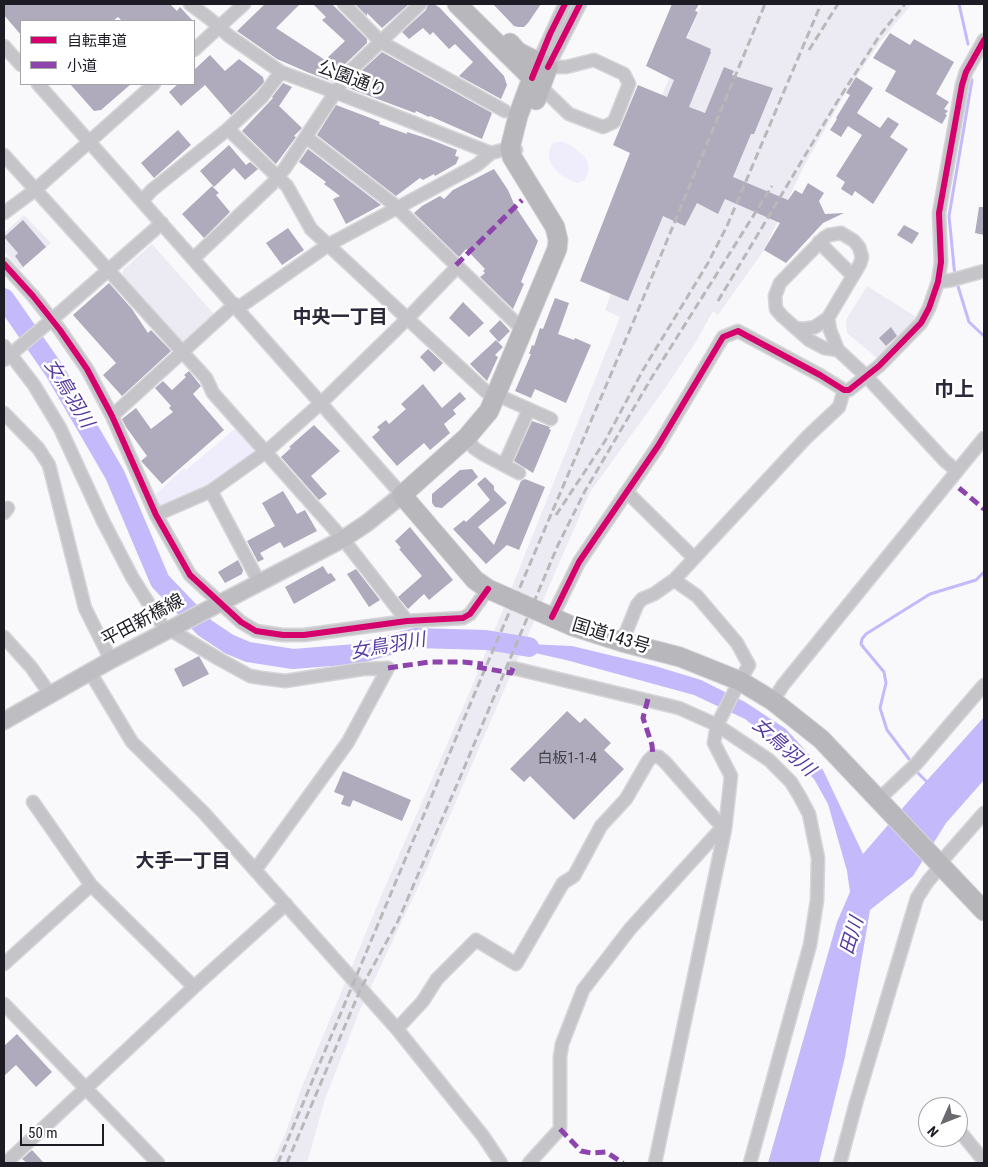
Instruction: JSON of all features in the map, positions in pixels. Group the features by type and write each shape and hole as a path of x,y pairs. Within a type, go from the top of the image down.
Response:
{"highway":[{"path":"457,4 540,73"},
{"path":"471,4 540,73"},
{"path":"402,495 467,437 483,420 496,398 557,249 558,240 555,227 515,154 540,73"},
{"name":"国道143号","path":"402,495 475,580 488,589 572,626 622,642 680,657 773,701 821,739 984,910"}],"main road":[{"name":"平田新橋線","path":"4,721 111,660 343,538 367,523 402,495"}],"street":[{"name":"公園通り","path":"190,4 229,36 281,72 491,153"},
{"path":"195,49 244,4"},
{"path":"344,4 381,42 505,111"},
{"path":"194,258 277,178 349,72 420,4"},
{"path":"540,73 565,4"},
{"path":"540,73 580,4"},
{"path":"552,617 580,562 658,446 723,337 738,331 844,390 849,390 879,366 921,323 929,308 938,282 941,262 939,213 962,85 966,72 984,40"},
{"path":"4,46 20,64"},
{"path":"594,60 624,74 629,84 614,122 603,127 569,114 540,73 594,60"},
{"path":"142,201 152,190 228,129 262,97 281,72"},
{"path":"39,85 402,495"},
{"path":"4,213 35,190 153,85"},
{"path":"228,129 287,186 311,229 407,319 496,398 528,409 548,419"},
{"path":"306,137 397,208 524,331"},
{"path":"112,416 236,306 328,245 477,165 491,153 515,154"},
{"path":"4,155 206,378 213,393 343,538 407,621"},
{"path":"162,223 48,323 8,353 34,385 60,428 103,521 132,577 174,632 250,676 285,681 363,669 388,668 348,742 256,869"},
{"path":"796,328 804,330 815,327 828,318 860,264 862,257 859,246 841,233 829,234 819,242 780,283 775,296 776,309 782,316 796,328 816,344 824,348 838,350"},
{"path":"819,242 852,275"},
{"path":"4,264 33,296 48,323 87,369 112,416 156,514 190,575 215,605 240,622 256,631 283,635 304,635 407,621 463,618 470,614 488,589"},
{"path":"156,514 211,491 266,452 321,403 407,319 457,266"},
{"path":"938,282 984,271"},
{"path":"828,318 830,330 838,350 866,376 957,471"},
{"path":"622,642 636,605 642,599 654,594 674,580 807,437 839,407 844,390"},
{"path":"504,465 528,409"},
{"path":"4,413 38,448 49,465 85,608 111,660"},
{"path":"467,437 474,448 519,473"},
{"path":"773,701 783,685 984,438"},
{"path":"211,491 259,582"},
{"path":"627,492 694,558"},
{"path":"655,1163 725,829 731,776 714,743 718,722 749,666 737,643 696,596 674,580"},
{"path":"4,637 31,667 50,694"},
{"path":"513,668 679,708 718,722 769,760 791,782 809,814 818,858 819,883 810,945 783,1049 750,1163"},
{"path":"90,672 132,742 204,813 256,869 397,1029 482,1136 501,1163"},
{"path":"881,801 916,764 984,685"},
{"path":"397,1029 423,1001 437,979 476,940 516,964 563,883 574,876 601,826 626,799 648,761 653,756 659,757 665,762 725,829"},
{"path":"33,802 91,885 194,987"},
{"path":"840,1163 917,898 940,863 984,813"},
{"path":"529,1163 560,1130 560,1057 562,1044 583,990 630,929 718,832 725,829"},
{"path":"4,964 91,885"},
{"path":"5,1162 286,904"},
{"path":"4,1004 158,1163"},
{"path":"968,1141 984,1161"}],"shaded area":[{"path":"702,4 912,4 880,42 846,92 804,166 764,250 718,315 713,311 697,340 666,387 590,492 428,866 360,1010 325,1099 307,1163 272,1163 382,894 471,689 620,317 605,310 611,294 580,281 657,93 662,95"},
{"path":"558,142 572,146 585,157 589,171 585,180 577,183 572,181 562,176 552,166 549,151 552,144"},
{"path":"24,215 51,243 20,270 4,251 4,233"},
{"path":"152,244 214,314 182,343 122,275 123,270"},
{"path":"867,286 918,318 910,330 877,358 847,333 846,320"},
{"path":"237,427 255,446 256,452 209,486 161,507 157,504 154,496 184,468 186,470"}],"water":[{"name":"田川","path":"486,642 572,646 655,666 701,680 745,702 786,729 823,770 863,854 984,717 984,780 946,823 913,876 870,910 845,1057 819,1163 768,1163 837,922 850,892 847,871 828,804 814,779 785,751 745,719 694,695 566,660"}],"building":[{"path":"4,4 170,4 177,11 180,7 192,20 121,20 118,17 114,20 20,20 20,34 4,15"},
{"path":"265,4 300,4 276,28 325,60 345,41 322,20 326,17 313,4 332,4 367,39 367,43 343,66 333,82 277,59 237,31"},
{"path":"355,4 409,4 382,28"},
{"path":"428,4 434,4 440,8 504,76 507,85 501,99 459,76 473,62 455,44 449,49 433,32 430,35 423,28 409,39 402,32 426,10"},
{"path":"493,4 541,4 524,27 518,27 514,26"},
{"path":"672,4 699,4 695,11 698,12 686,38 711,49 689,107 705,113 724,67 734,71 732,75 773,88 754,134 751,134 733,177 788,200 795,190 802,194 808,183 824,193 819,201 825,214 844,213 823,223 786,263 764,250 780,223 725,199 718,214 697,203 685,226 663,216 628,301 580,281 630,153 613,145 638,85 667,97 674,80 646,66"},
{"path":"890,33 910,45 914,39 954,62 936,94 949,102 944,109 948,111 942,124 885,91 896,71 873,58"},
{"path":"382,52 492,113 482,139 430,116 416,111 415,113 348,88 355,77"},
{"path":"210,55 225,71 239,59 263,77 264,82 231,115 205,85 181,106 169,92 177,85 195,85 195,69"},
{"path":"856,77 873,88 857,113 880,128 888,117 899,124 890,137 908,149 873,204 855,191 852,196 841,189 845,182 836,176 862,135 848,126 841,137 830,130 850,95 846,93"},
{"path":"283,83 292,87 279,106 302,128 294,136 296,137 276,164 242,131 273,98"},
{"path":"71,85 130,85 101,110 94,111"},
{"path":"336,105 380,122 379,124 407,134 407,132 429,139 457,150 455,156 459,157 456,164 435,176 434,174 423,180 420,178 396,196 317,135"},
{"path":"178,130 191,145 154,178 141,163"},
{"path":"229,145 246,165 250,162 258,169 245,180 234,168 214,187 200,171"},
{"path":"308,149 381,205 346,224 333,199 340,196 324,184 326,182 299,162"},
{"path":"494,169 538,241 521,282 524,284 513,309 480,277 485,273 483,271 485,269 466,249 459,257 414,213 440,196 444,199 453,190"},
{"path":"212,186 219,193 216,195 230,212 204,238 182,214"},
{"path":"979,207 984,207 984,235 975,233"},
{"path":"23,220 46,247 23,267 15,256 18,253 4,237"},
{"path":"904,225 919,233 912,244 897,235"},
{"path":"288,228 304,250 282,265 266,243"},
{"path":"109,283 132,309 148,333 151,330 171,351 122,396 103,375 116,363 73,315"},
{"path":"555,298 569,303 558,334 574,340 575,338 591,345 566,403 535,389 531,398 515,391 531,354 529,354 532,345 534,346 540,328 543,329"},
{"path":"463,302 484,323 469,337 449,318"},
{"path":"500,320 510,331 499,342 489,331"},
{"path":"891,327 897,336 886,346 879,338"},
{"path":"496,340 503,347 495,355 498,357 487,381 470,364"},
{"path":"428,349 443,363 434,372 420,357"},
{"path":"189,371 201,386 193,394 224,430 162,484 141,461 147,456 122,419 136,408 151,429 173,412 169,408 171,406 155,388 163,381 172,390 186,377 184,375"},
{"path":"423,384 442,408 460,392 466,399 453,410 456,414 444,424 450,433 430,450 424,443 397,466 372,437 380,430 377,427 386,420 389,424 406,409 401,404"},
{"path":"532,421 550,427 549,429 551,430 533,473 514,461"},
{"path":"314,425 340,451 311,476 327,494 319,500 281,457 291,448 289,447"},
{"path":"472,469 478,477 442,508 435,507 432,503 432,494 460,470"},
{"path":"485,477 494,486 494,490 507,503 478,527 494,545 521,481 525,479 545,487 519,550 507,545 486,564 453,529 464,520 466,522 490,500 477,484"},
{"path":"283,491 297,514 305,510 317,531 284,548 280,542 260,553 264,559 258,562 247,541 275,526 262,503"},
{"path":"410,527 453,580 429,600 424,594 408,609 398,597 422,576 399,549 401,548 395,541"},
{"path":"238,560 243,570 242,574 225,583 218,572"},
{"path":"323,566 328,574 331,573 336,580 294,604 285,587"},
{"path":"356,569 380,600 369,607 347,574"},
{"path":"199,656 209,674 183,687 174,669"},
{"path":"567,711 580,723 585,718 611,743 604,750 624,769 574,820 530,776 524,782 510,769"},
{"path":"343,771 411,800 402,821 353,800 350,807 341,804 344,796 334,792"},
{"path":"17,1034 52,1072 36,1087 16,1065 4,1076 4,1046"},
{"path":"32,1150 44,1163 27,1163 22,1159"}],"waterway":[{"path":"959,4 968,44"},
{"path":"955,277 949,216 972,80"},
{"path":"957,283 969,322 984,336"},
{"name":"女鳥羽川","path":"4,298 54,370 115,475 160,581 205,628 229,644 248,652 293,659 356,654 415,638 486,640 529,647"},
{"path":"909,759 887,730 880,708 886,683 884,672 861,644 862,639 866,634 930,594 976,580 984,572"},
{"path":"917,772 929,784"}],"railway":[{"path":"278,1163 482,676 632,325 765,4"},
{"path":"556,515 605,441 643,370 708,263 727,226 821,4"},
{"path":"809,50 838,4"},
{"path":"718,301 837,102 880,35 905,4"},
{"path":"287,1163 361,988 398,921 558,545 585,491 652,377 772,186"}],"marked path":[{"path":"456,265 522,200"},
{"path":"959,488 984,509"},
{"path":"388,668 429,662 483,664"},
{"path":"477,667 511,673 513,668"},
{"path":"648,699 643,718 652,745 653,756"},
{"path":"560,1129 581,1151 591,1153 606,1152 623,1163"}],"cycle path":[{"path":"532,78 565,4"},
{"path":"548,67 580,4"},
{"path":"552,617 579,562 658,446 723,337 738,331 844,390 849,390 879,366 921,323 929,308 938,282 941,262 939,213 962,85 966,72 984,40"},
{"path":"4,264 60,330 87,369 112,416 156,515 190,575 241,622 256,631 283,635 304,635 407,621 463,618 470,614 488,589"}],"district":[{"name":"中央一丁目","path":"340,318"},
{"name":"巾上","path":"954,391"},
{"name":"大手一丁目","path":"183,862"}]}
